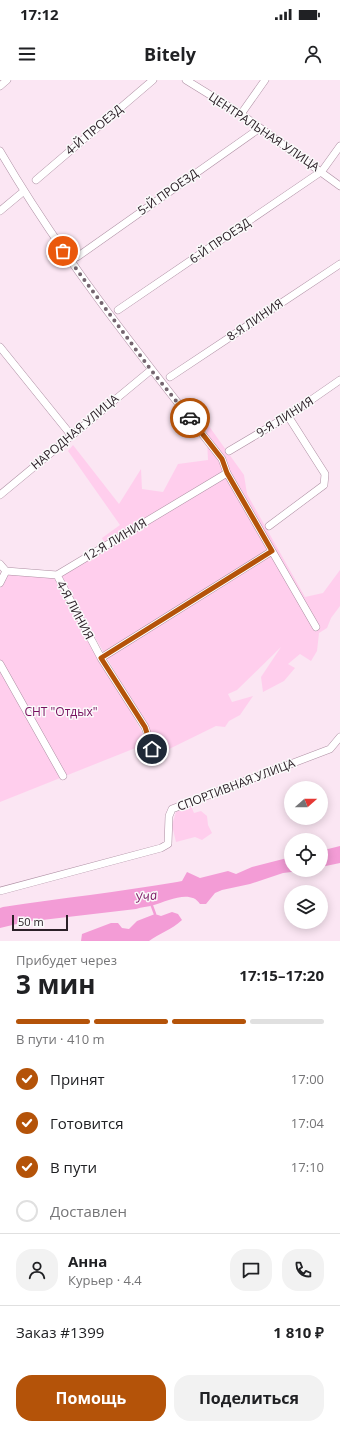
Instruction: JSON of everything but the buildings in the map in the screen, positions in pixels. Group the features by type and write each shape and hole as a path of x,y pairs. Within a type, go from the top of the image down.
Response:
{"street":[{"path":"0,86 7,80"},
{"name":"4-Й ПРОЕЗД","path":"36,180 153,80"},
{"name":"ЦЕНТРАЛЬНАЯ УЛИЦА","path":"186,80 241,114 322,171 340,186"},
{"path":"241,114 265,80"},
{"name":"5-Й ПРОЕЗД","path":"77,257 260,128"},
{"name":"6-Й ПРОЕЗД","path":"118,310 322,171 340,146"},
{"path":"0,151 71,263 111,314 151,370 222,459 227,473 316,627"},
{"path":"0,211 24,191"},
{"name":"8-Я ЛИНИЯ","path":"170,377 340,264"},
{"path":"1,350 71,435"},
{"name":"НАРОДНАЯ УЛИЦА","path":"0,495 151,370"},
{"name":"9-Я ЛИНИЯ","path":"229,451 288,416 340,380"},
{"path":"269,526 324,485 325,474 288,416"},
{"name":"12-Я ЛИНИЯ","path":"56,575 227,473"},
{"path":"101,658 272,551"},
{"path":"0,564 6,572 56,575"},
{"path":"0,583 6,572"},
{"name":"4-Я ЛИНИЯ","path":"56,575 101,658 145,727 152,749"},
{"path":"0,664 63,776"},
{"name":"СПОРТИВНАЯ УЛИЦА","path":"0,891 161,848 168,844 169,816 172,809 330,749 338,739"}],"green space":[{"path":"206,422 244,475 247,494 305,597 323,593 340,570 340,606 331,618 327,628 319,633 317,651 311,661 300,654 288,664 295,668 284,681 263,692 261,677 281,647 237,690 228,694 232,702 253,696 240,715 229,721 225,727 216,726 165,751 145,749 153,741 143,720 60,577 107,548 102,538 120,525 68,451 73,445 119,504 141,469 142,489 163,492 178,464 208,460"},
{"name":"СНТ \"Отдых\"","path":"7,574 56,577 148,743 0,802 0,589"},
{"path":"191,806 194,813 201,811 207,816 208,825 212,833 202,840 195,837 176,842 172,825 176,812"}],"water":[{"path":"340,846 340,863 328,866 328,849"},
{"name":"Уча","path":"284,859 284,873 250,884 222,890 215,893 206,904 200,904 191,897 178,897 136,909 25,922 0,928 0,908 3,907 177,882 182,881 187,872 200,878 228,871 236,874 252,867"},
{"path":"172,912 178,914 182,920 149,941 81,941 82,934 111,923 118,923 122,928 129,929 137,921 155,914 161,916"}],"waterway":[{"name":"Уча","path":"152,906 155,914"}],"way so far":[{"path":"63,251 151,370 190,418"}],"route":[{"path":"152,749 145,727 101,658 272,551 227,473 222,459 190,418"}]}
